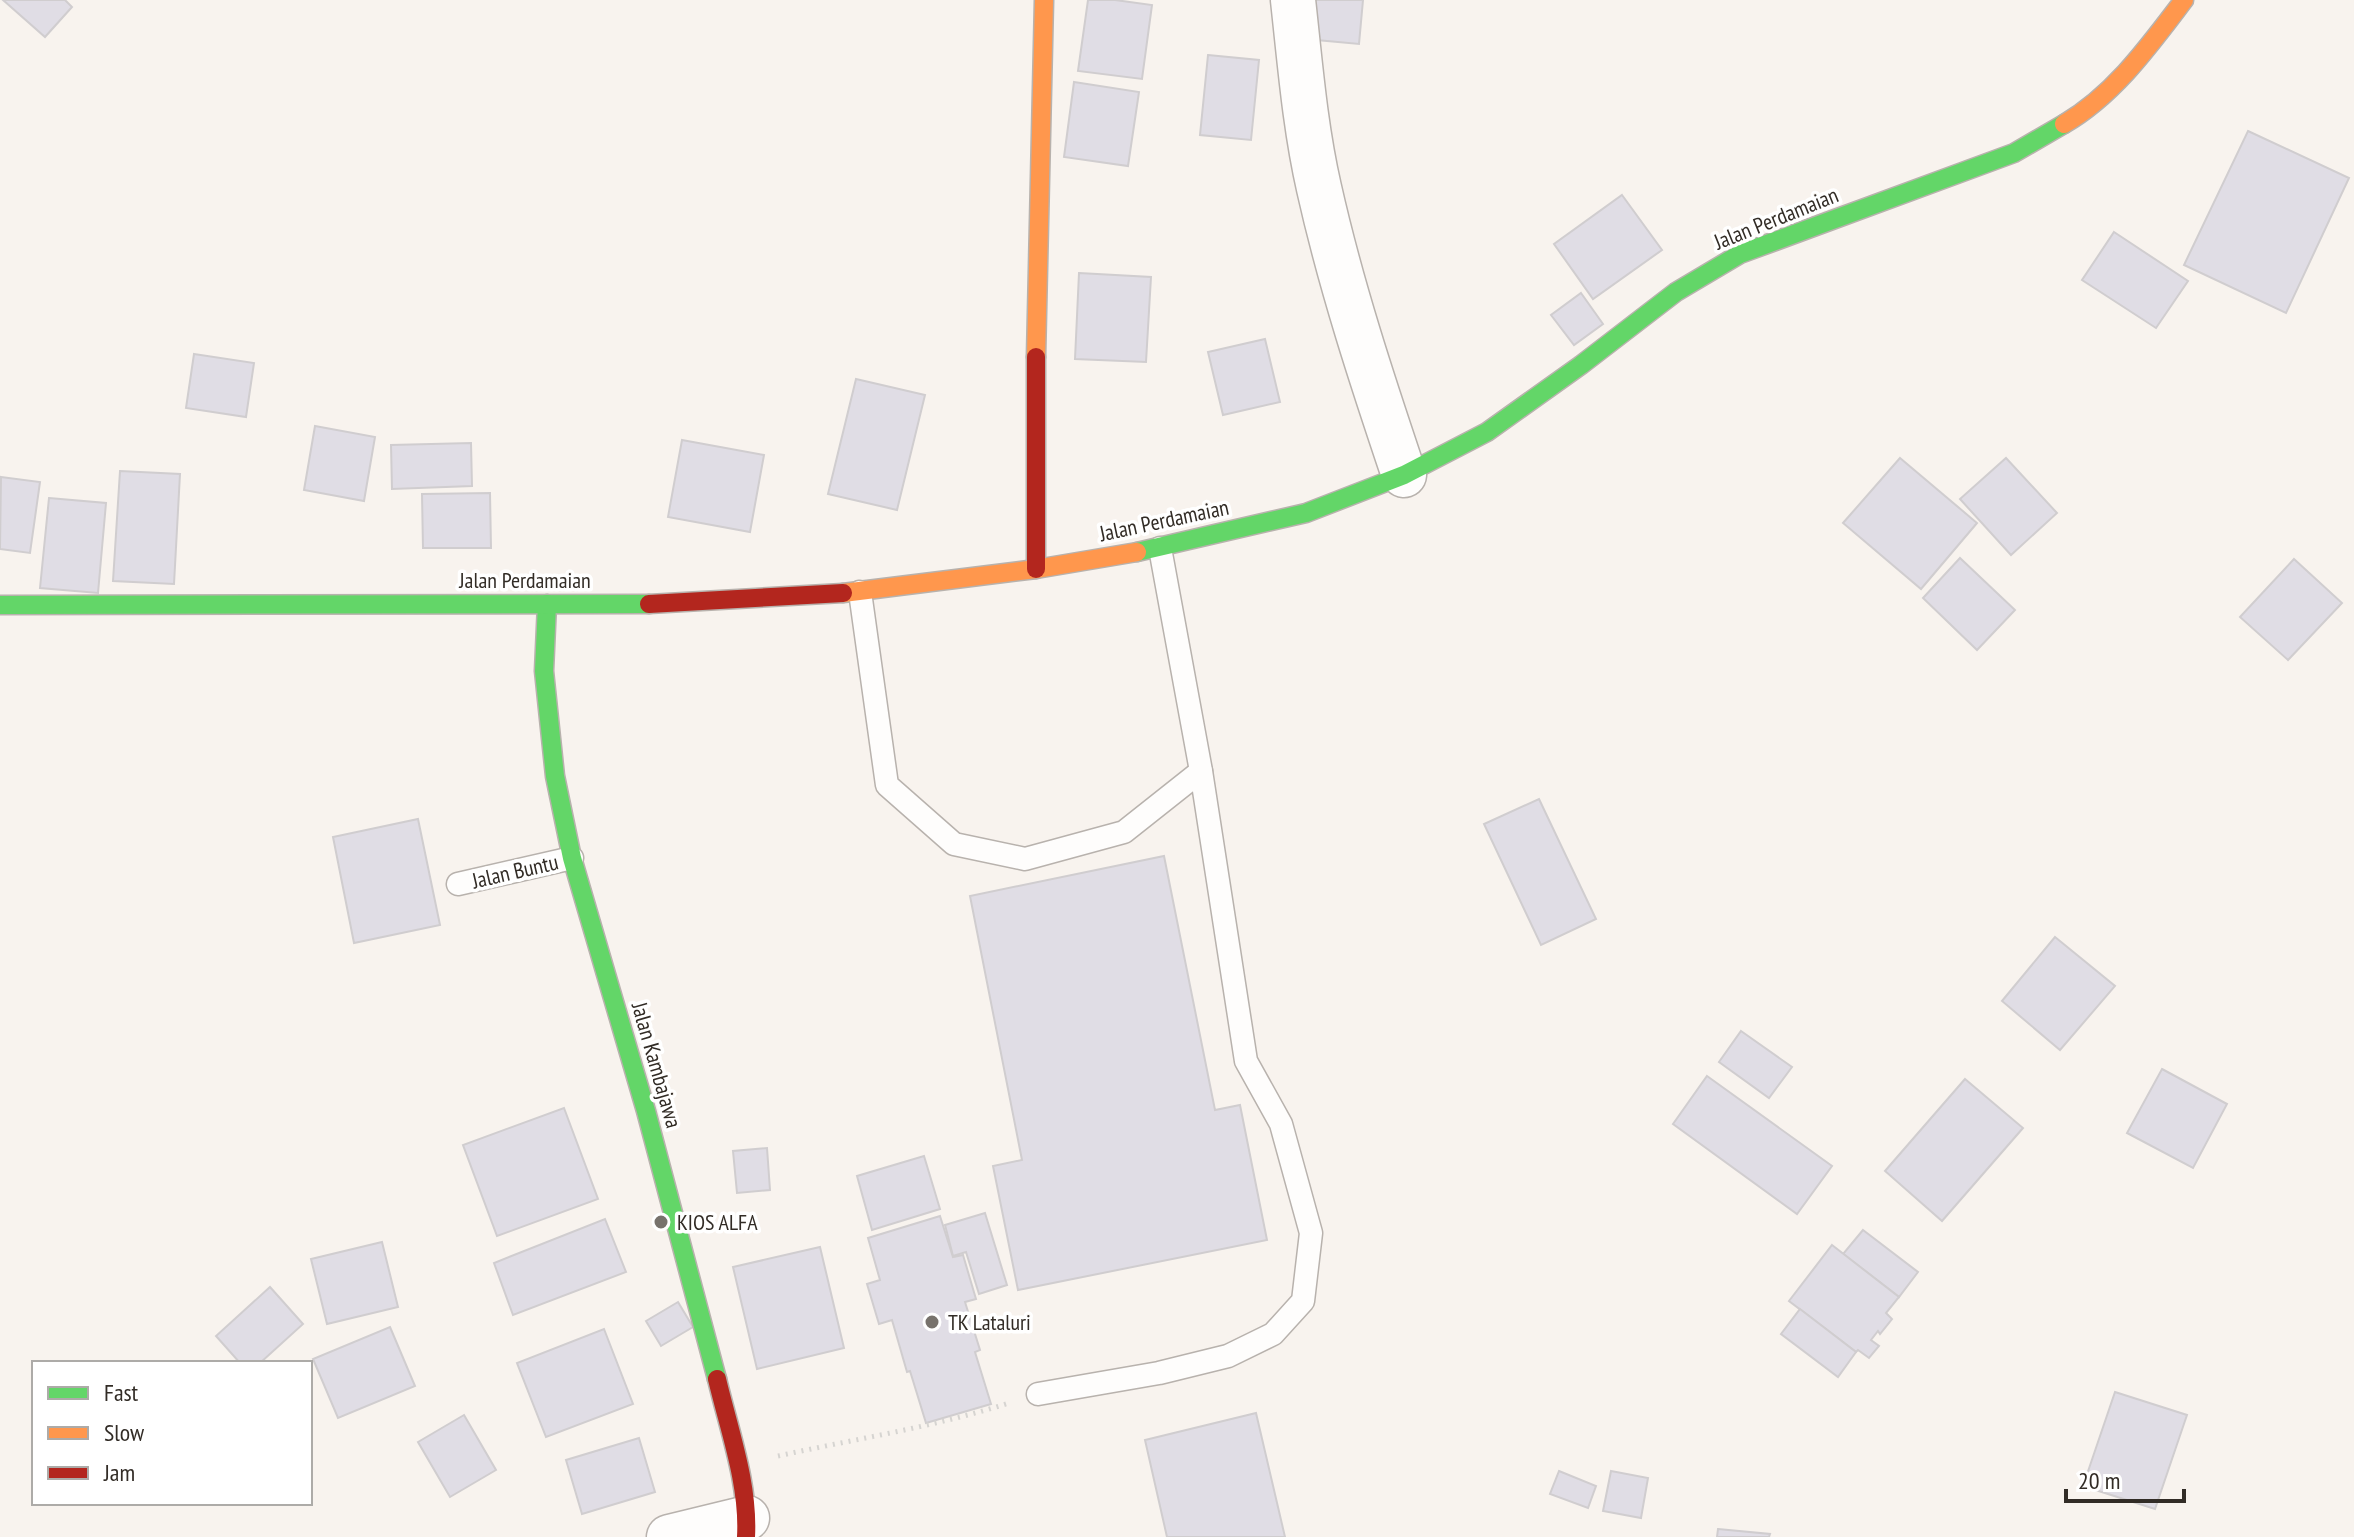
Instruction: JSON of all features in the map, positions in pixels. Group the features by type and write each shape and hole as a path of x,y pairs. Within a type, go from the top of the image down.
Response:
{"street":[{"path":"1036,569 1036,346 1044,0"},
{"path":"1293,0 1301,78 1318,185 1353,322 1404,475"},
{"name":"Jalan Perdamaian","path":"0,605 703,602 860,592 1036,569 1160,548 1306,513 1404,475 1487,432 1676,292 1740,254 2014,153 2090,109 2145,52 2184,0"},
{"name":"Jalan Kambajawa","path":"547,604 544,671 553,761 572,858 646,1111 738,1465 746,1527"},
{"path":"669,1537 746,1527"}],"lane":[{"path":"1038,1394 1159,1373 1228,1356 1273,1334 1303,1301 1311,1233 1281,1124 1246,1061 1201,771 1160,548"},
{"path":"860,592 887,785 954,844 1025,859 1124,832 1201,771"},
{"name":"Jalan Buntu","path":"458,884 572,858"}],"path":[{"path":"738,1465 942,1423 1038,1394"}],"building":[{"path":"3,0 65,0 72,7 45,37"},
{"path":"1088,0 1152,5 1142,79 1078,71"},
{"path":"1309,0 1363,0 1359,44 1306,39"},
{"path":"1208,55 1259,60 1251,140 1200,135"},
{"path":"1074,82 1139,92 1128,166 1064,157"},
{"path":"2248,131 2349,178 2286,313 2184,265"},
{"path":"1622,195 1662,250 1593,299 1554,244"},
{"path":"2114,232 2188,281 2156,328 2082,280"},
{"path":"1079,273 1151,277 1146,362 1075,359"},
{"path":"1581,293 1603,324 1574,345 1551,315"},
{"path":"1265,339 1280,402 1223,415 1208,352"},
{"path":"194,354 254,363 246,417 186,408"},
{"path":"856,379 925,395 897,510 828,494"},
{"path":"315,426 375,437 364,501 304,490"},
{"path":"682,440 764,455 750,532 668,517"},
{"path":"471,443 472,486 392,489 391,445"},
{"path":"1900,458 1977,523 1921,589 1843,523"},
{"path":"2006,458 2057,513 2011,555 1960,499"},
{"path":"120,471 180,474 174,584 113,581"},
{"path":"1,477 40,482 30,553 0,549"},
{"path":"490,493 491,548 423,548 422,494"},
{"path":"49,498 106,503 98,593 40,588"},
{"path":"1960,558 2015,610 1977,650 1923,598"},
{"path":"2294,559 2342,603 2288,660 2240,617"},
{"path":"1539,799 1596,919 1541,945 1484,824"},
{"path":"418,819 440,925 354,943 333,837"},
{"path":"1164,856 1215,1110 1240,1105 1267,1240 1018,1290 993,1166 1022,1160 970,896"},
{"path":"2055,937 2115,986 2060,1050 2002,1001"},
{"path":"1741,1031 1792,1067 1769,1098 1719,1062"},
{"path":"2162,1069 2227,1104 2193,1168 2127,1133"},
{"path":"1707,1076 1832,1166 1797,1214 1673,1124"},
{"path":"1965,1079 2023,1128 1942,1221 1885,1171"},
{"path":"564,1108 598,1199 497,1236 463,1145"},
{"path":"767,1148 770,1190 737,1193 733,1151"},
{"path":"924,1156 940,1209 872,1230 857,1176"},
{"path":"985,1213 1007,1285 979,1294 966,1252 953,1256 945,1225"},
{"name":"TK Lataluri","path":"940,1216 953,1257 963,1255 976,1299 965,1302 980,1350 975,1352 991,1404 926,1423 892,1320 879,1324 867,1284 880,1280 868,1238"},
{"path":"605,1219 626,1272 513,1315 494,1263"},
{"path":"1863,1230 1918,1272 1899,1297 1843,1254"},
{"path":"382,1242 398,1307 327,1324 311,1259"},
{"path":"1832,1245 1899,1297 1886,1313 1892,1319 1871,1340 1879,1346 1869,1358 1858,1350 1856,1352 1789,1301"},
{"path":"820,1247 844,1348 757,1369 733,1267"},
{"path":"270,1287 303,1324 262,1361 238,1361 216,1336"},
{"path":"678,1302 693,1327 661,1346 646,1321"},
{"path":"1800,1309 1856,1352 1838,1377 1781,1334"},
{"path":"390,1327 415,1386 338,1418 313,1359"},
{"path":"604,1329 633,1404 546,1437 517,1363"},
{"path":"2115,1392 2187,1415 2155,1509 2083,1486"},
{"path":"1256,1413 1285,1537 1167,1537 1145,1440"},
{"path":"464,1415 496,1470 450,1497 418,1442"},
{"path":"639,1438 655,1492 582,1514 566,1460"},
{"path":"1559,1471 1596,1486 1588,1508 1550,1494"},
{"path":"1611,1471 1648,1478 1641,1518 1603,1511"},
{"path":"1718,1529 1770,1534 1769,1537 1717,1537"}],"traffic: fast":[{"path":"1137,552 1306,513 1404,475 1487,432 1676,292 1740,254 2014,153 2064,124"},
{"path":"547,604 544,671 555,776 572,858 646,1111 717,1379"},
{"path":"0,605 649,604"}],"traffic: slow":[{"path":"1036,357 1044,0"},
{"path":"2064,124 2115,84 2184,0"},
{"path":"843,593 1036,569 1137,552"}],"traffic: jam":[{"path":"1036,357 1036,569"},
{"path":"649,604 843,593"},
{"path":"717,1379 741,1477 746,1537"}],"place":[{"name":"KIOS ALFA","path":"661,1222"},
{"name":"TK Lataluri","path":"932,1322"}]}
